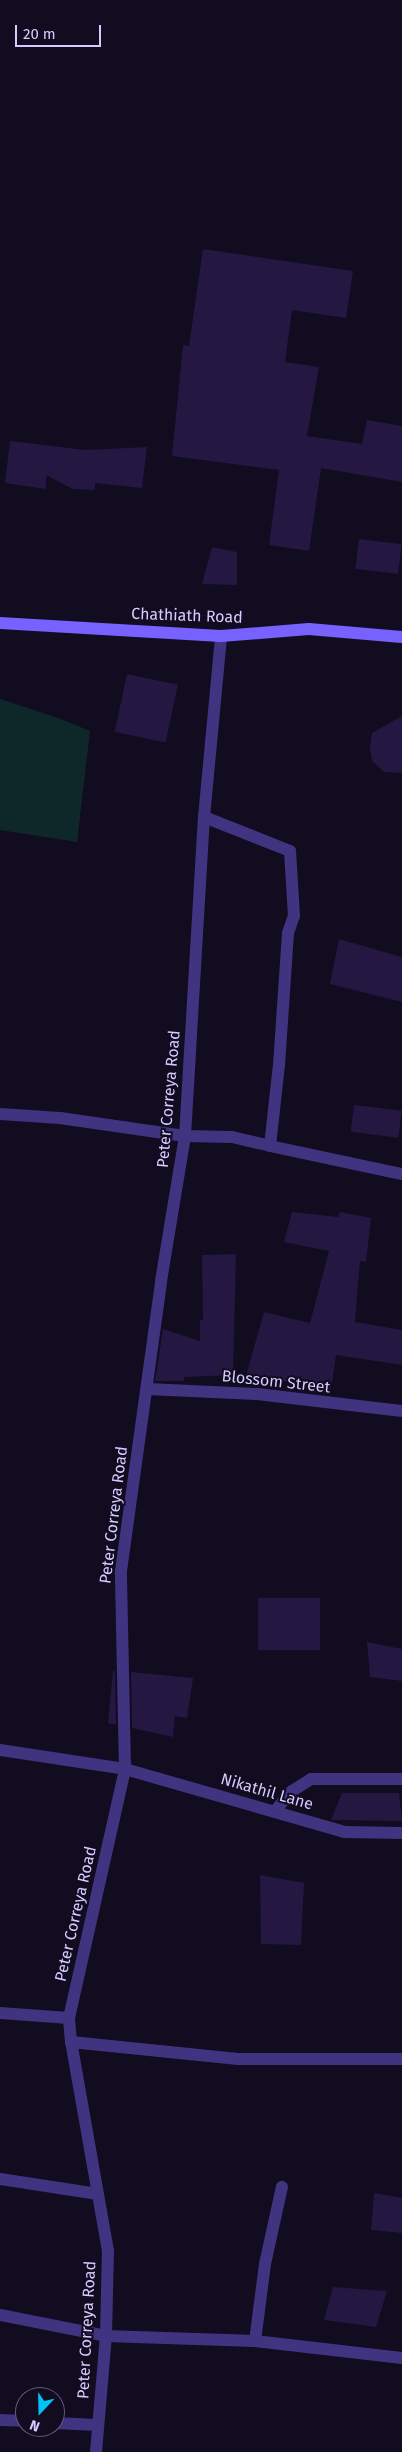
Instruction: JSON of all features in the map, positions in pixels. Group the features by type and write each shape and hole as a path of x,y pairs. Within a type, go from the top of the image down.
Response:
{"main road":[{"name":"Chathiath Road","path":"0,622 220,636 309,629 402,637"}],"street":[{"name":"Peter Correya Road","path":"96,2452 106,2336 108,2251 71,2042 69,2018 125,1769 121,1570 185,1136 204,817 220,636"},
{"path":"204,817 290,851 294,916 288,934 279,1065 272,1110 270,1146"},
{"path":"0,1114 60,1118 185,1136 232,1138 402,1174"},
{"name":"Blossom Street","path":"147,1389 257,1394 402,1411"},
{"name":"Nikathil Lane","path":"0,1750 125,1769 345,1832 402,1833"},
{"path":"275,1811 292,1792 311,1780 402,1779"},
{"path":"0,2013 69,2018"},
{"path":"71,2042 238,2060 402,2059"},
{"path":"0,2179 98,2194"},
{"path":"255,2341 265,2264 282,2187"},
{"path":"0,2315 106,2336 255,2341 402,2358"},
{"path":"0,2420 15,2421"},
{"path":"65,2423 97,2425"}],"green space":[{"path":"0,699 61,719 90,731 77,842 0,830"}],"building":[{"path":"203,249 353,271 346,318 292,310 285,362 319,367 307,436 362,444 367,420 402,426 402,482 321,468 309,551 269,545 279,470 172,456 183,345 189,346"},
{"path":"10,441 85,450 147,447 142,488 95,483 95,490 73,489 46,475 46,489 5,483"},
{"path":"359,539 402,544 398,574 355,569"},
{"path":"212,547 237,552 237,585 202,584"},
{"path":"127,674 178,685 166,743 115,732"},
{"path":"402,716 402,773 384,772 372,761 370,748 372,733"},
{"path":"339,939 402,957 402,1002 330,984"},
{"path":"354,1105 402,1111 398,1138 351,1132"},
{"path":"292,1212 338,1217 340,1212 371,1218 366,1262 360,1261 355,1322 402,1330 402,1365 336,1355 331,1389 290,1378 289,1382 246,1376 264,1312 310,1323 329,1251 284,1242"},
{"path":"236,1254 233,1375 184,1377 184,1381 155,1381 163,1329 200,1341 200,1320 203,1320 202,1255"},
{"path":"258,1598 320,1598 320,1650 258,1650"},
{"path":"367,1642 402,1649 402,1681 370,1677"},
{"path":"113,1671 115,1671 116,1725 108,1723"},
{"path":"131,1672 193,1678 187,1718 175,1716 173,1737 132,1728"},
{"path":"342,1793 399,1793 402,1821 331,1820"},
{"path":"260,1875 304,1883 301,1945 261,1944"},
{"path":"374,2193 402,2198 402,2233 371,2230"},
{"path":"333,2287 387,2291 376,2327 324,2320"}]}
